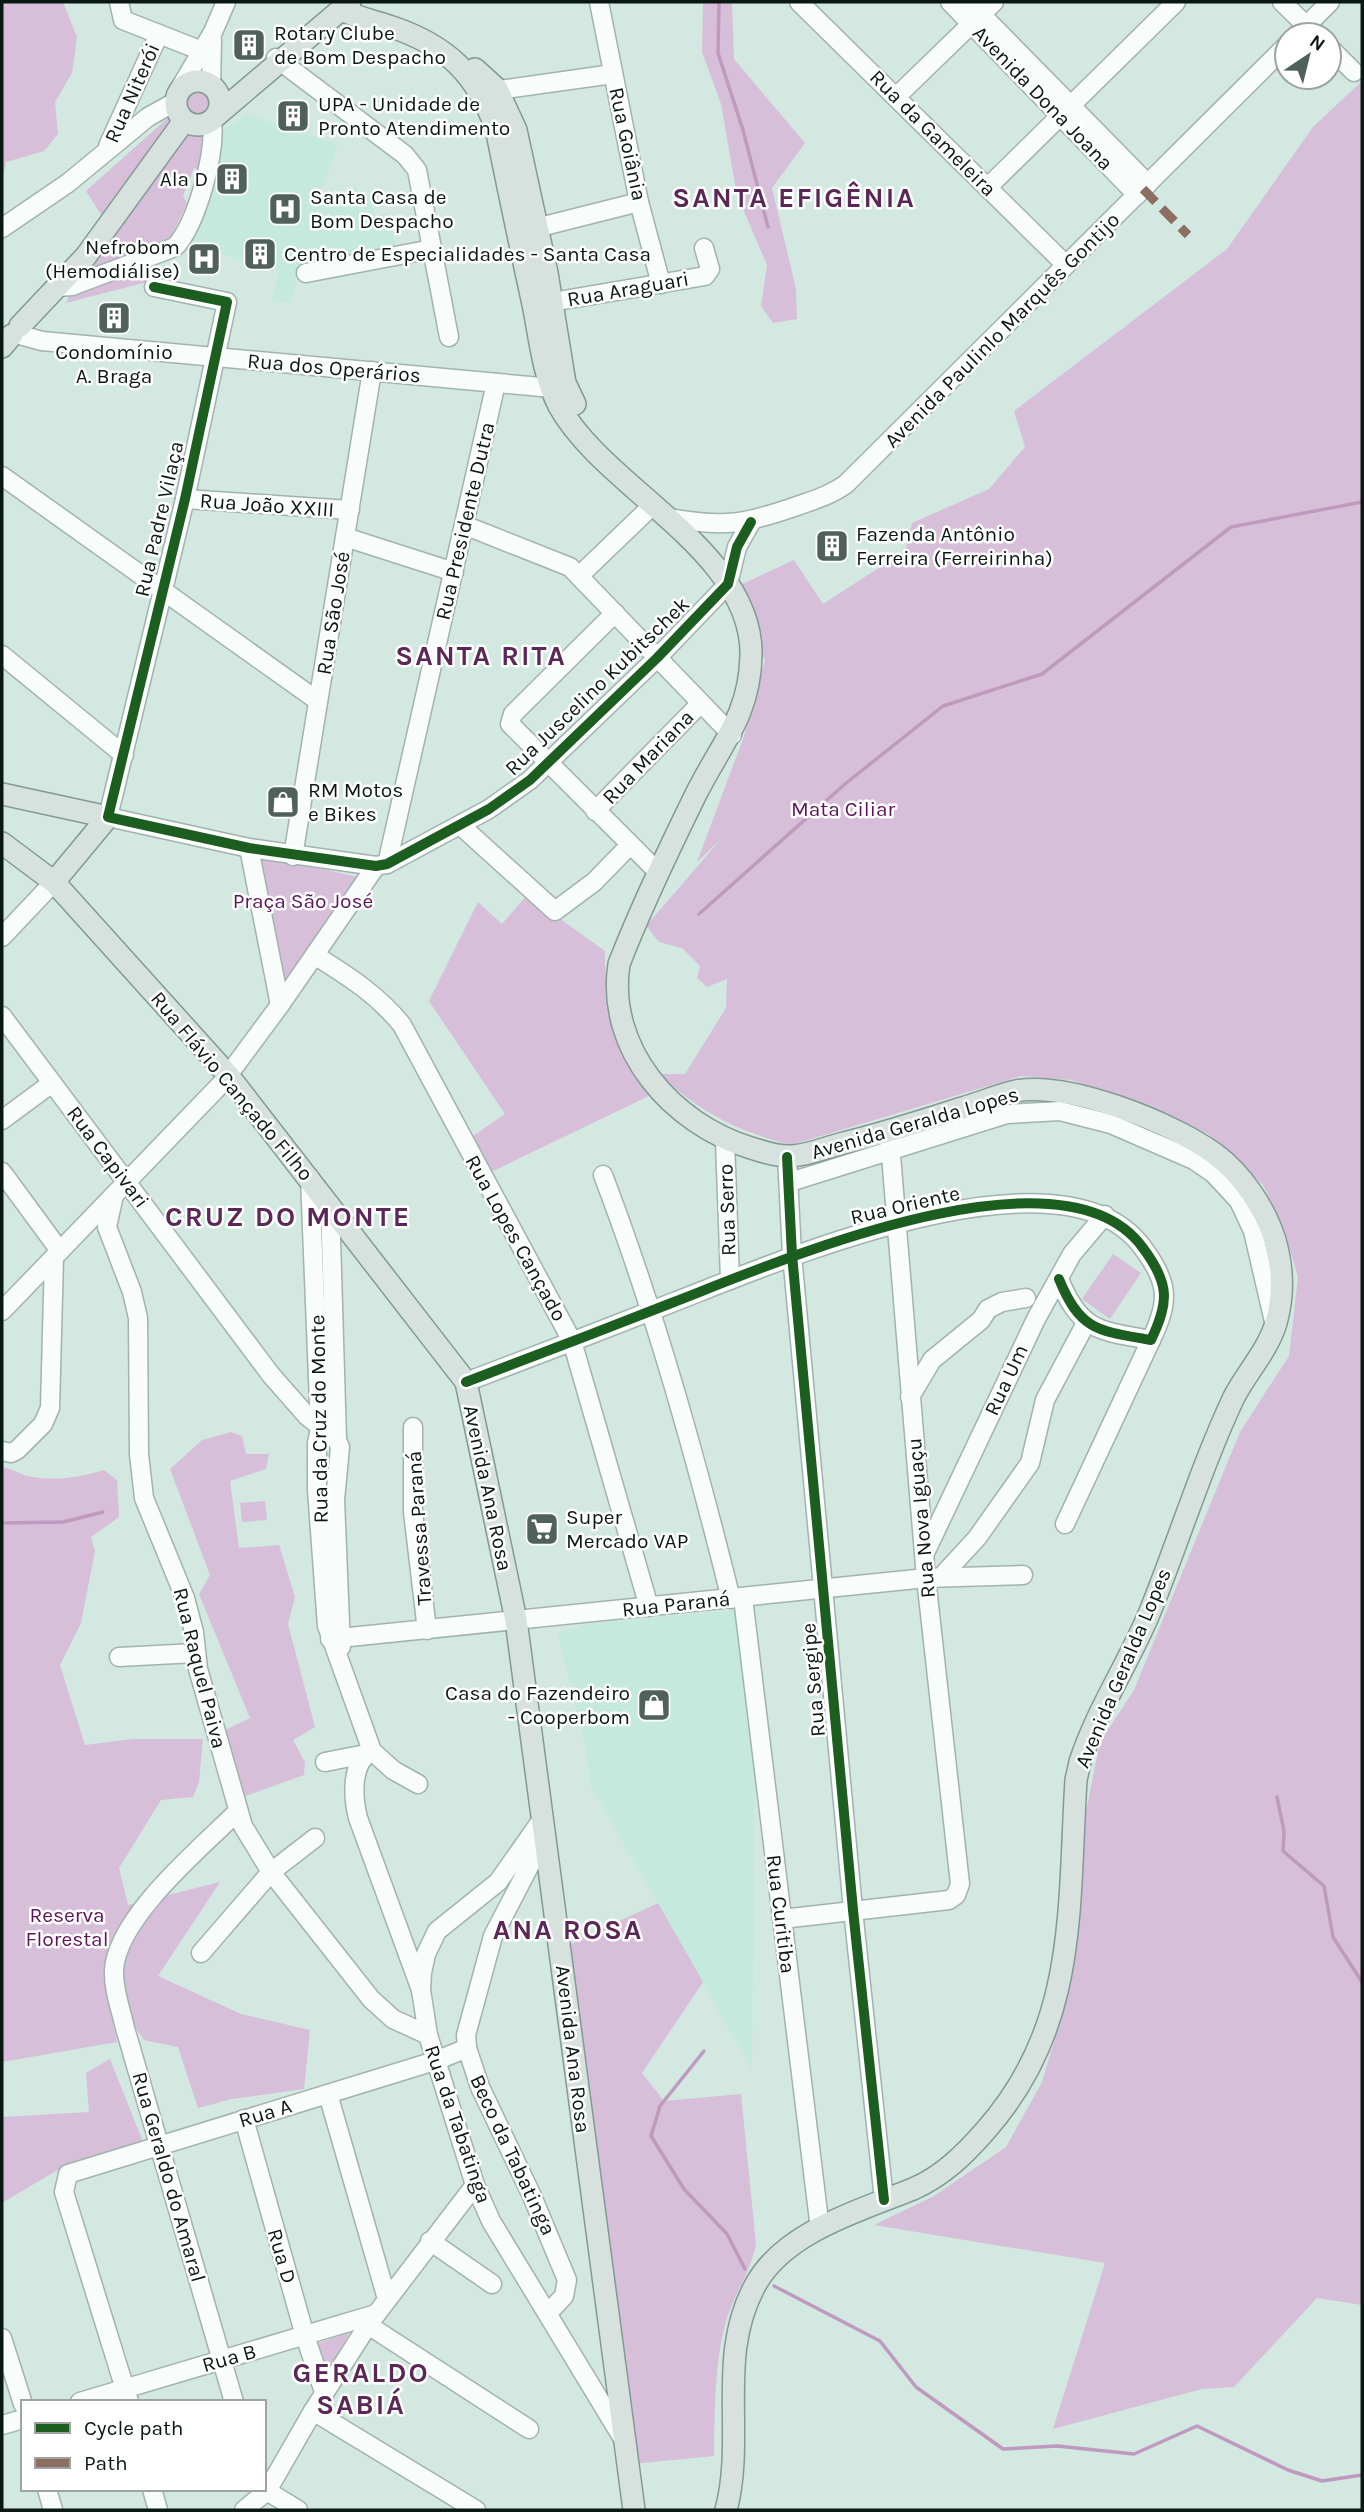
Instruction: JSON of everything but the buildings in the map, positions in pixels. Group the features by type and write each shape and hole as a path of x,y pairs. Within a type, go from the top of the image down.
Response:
{"main road":[{"path":"281,58 237,82 212,87 193,81 178,95 176,109 184,121 198,126 214,118 281,58 350,4 457,59 489,91 516,130 552,302 559,385"},
{"path":"212,87 220,101 214,118"},
{"path":"489,91 559,385"},
{"path":"14,336 86,256 184,121"},
{"name":"Avenida Geralda Lopes","path":"559,385 559,406 573,425 601,456 662,511 734,591 750,631 751,656 741,711 732,735 697,793 619,964 616,985 618,1009 635,1059 656,1089 694,1122 725,1140 787,1157 889,1140 1018,1091 1045,1090 1094,1099 1190,1139 1216,1154 1237,1174 1258,1203 1273,1234 1282,1262 1282,1299 1275,1326 1235,1396 1147,1619 1080,1762 1076,1780 1065,1964 1041,2046 1008,2104 971,2148 939,2175 820,2230 794,2245 772,2263 758,2281 744,2308 732,2362 730,2473 726,2510"},
{"path":"2,794 84,812 102,823 54,882"},
{"name":"Rua Flávio Cançado Filho","path":"2,843 54,882 228,1075 466,1382"},
{"name":"Avenida Ana Rosa","path":"466,1382 516,1620 634,2510"}],"street":[{"path":"119,2 123,20 202,51"},
{"path":"2,228 68,184 178,95 213,32 226,2"},
{"name":"Rua Goiânia","path":"599,2 639,202 661,284"},
{"name":"Avenida Dona Joana","path":"950,2 979,10 1066,111 1142,190"},
{"path":"988,187 1176,2"},
{"path":"1282,2 1298,21"},
{"path":"1315,21 1330,2"},
{"name":"Rua da Gameleira","path":"810,5 896,97 1066,265"},
{"path":"896,97 979,10"},
{"path":"212,87 209,59 213,32"},
{"name":"Rua Niterói","path":"106,151 159,34"},
{"path":"281,58 412,162 417,170 449,337"},
{"name":"Avenida Paulinlo Marquês Gontijo","path":"662,511 710,525 751,522 824,496 846,484 1273,59"},
{"path":"1343,61 1354,72"},
{"path":"489,91 613,74"},
{"path":"57,287 72,286 175,247 185,232 209,167 214,118"},
{"path":"536,228 639,202"},
{"name":"Rua Araguari","path":"552,302 705,276 710,269 704,248"},
{"path":"306,273 432,249"},
{"name":"Rua Padre Vilaça","path":"102,823 124,755 185,499 227,302 154,287"},
{"name":"Rua dos Operários","path":"14,336 30,340 496,383 559,385"},
{"name":"Rua São José","path":"293,856 372,371"},
{"name":"Rua Presidente Dutra","path":"381,865 454,572 496,383"},
{"path":"2,476 318,701"},
{"name":"Rua João XXIII","path":"185,499 349,510"},
{"path":"579,576 662,511"},
{"path":"722,578 751,522"},
{"path":"464,525 558,561 579,576 732,735"},
{"path":"345,537 454,572"},
{"name":"Rua Juscelino Kubitschek","path":"381,865 509,797 547,764 657,657 722,578"},
{"path":"615,613 513,714 510,724 547,764 659,873"},
{"path":"2,655 124,755"},
{"name":"Rua Mariana","path":"595,811 701,703"},
{"path":"2,1311 228,1075 381,865 293,856 102,823"},
{"path":"460,825 555,911 564,908 594,882 630,845"},
{"path":"249,848 280,1005"},
{"path":"2,937 54,882"},
{"name":"Rua Lopes Cançado","path":"316,956 386,1004 402,1025 572,1340 649,1607"},
{"name":"Rua Capivari","path":"2,1016 52,1083 119,1188 271,1375 320,1428 337,1440"},
{"path":"2,1120 52,1083"},
{"name":"Rua Serro","path":"725,1140 730,1280"},
{"name":"Avenida Geralda Lopes","path":"790,1182 889,1140"},
{"name":"Rua Nova Iguaçu","path":"853,1910 949,1900 959,1891 960,1877 950,1814 933,1578 924,1555 889,1140"},
{"name":"Rua Sergipe","path":"787,1157 792,1255 853,1910 884,2200"},
{"path":"2,1172 57,1255 48,1416 17,1450 10,1453 2,1451"},
{"name":"Rua Curitiba","path":"603,1175 652,1310 737,1598 782,1919 820,2230"},
{"name":"Rua da Cruz do Monte","path":"310,1178 320,1428 317,1443 317,1489 324,1610 336,1639 369,1752"},
{"name":"Rua Raquel Paiva","path":"119,1188 107,1227 132,1292 138,1318 139,1454 144,1498 185,1598 194,1632 195,1653 237,1812 249,1840 271,1872 371,1999 393,2018 428,2035"},
{"name":"Rua da Cruz do Monte","path":"330,1204 337,1440 340,1447 335,1500 336,1639"},
{"name":"Rua Oriente","path":"466,1382 792,1255 895,1224 1006,1204 1070,1205 1105,1214 1136,1238 1161,1282 1166,1301 1163,1315 1065,1524"},
{"name":"Rua Um","path":"924,1555 1021,1348 1079,1244 1105,1214"},
{"path":"1059,1279 1077,1315 1086,1323 1112,1335 1151,1340"},
{"path":"910,1397 932,1360 981,1320 988,1309 1002,1302 1026,1298"},
{"path":"933,1578 977,1538 1030,1462 1045,1400 1086,1323"},
{"name":"Travessa Paraná","path":"413,1427 414,1512 427,1630"},
{"name":"Rua Paraná","path":"336,1639 933,1578 1023,1575"},
{"path":"120,1657 195,1653"},
{"path":"325,1762 369,1752 418,1784"},
{"path":"369,1752 356,1777 356,1809 421,1990"},
{"name":"Rua Geraldo do Amaral","path":"233,2400 158,2145 117,1993 114,1970 118,1951 137,1918 167,1883 237,1812"},
{"name":"Rua da Tabatinga","path":"544,1827 498,1882 437,1931 426,1954 421,1990 428,2035 475,2185 500,2237 624,2440"},
{"name":"Beco da Tabatinga","path":"544,1827 493,1937 469,2022 467,2048 480,2087 565,2272 568,2289 548,2313"},
{"path":"201,1953 271,1872 315,1838"},
{"path":"782,1919 853,1910"},
{"name":"Rua A","path":"127,2395 64,2192 65,2179 74,2171 438,2060 467,2048"},
{"path":"328,2094 387,2298"},
{"name":"Rua D","path":"244,2119 305,2336 324,2392"},
{"path":"266,2487 372,2319 475,2185"},
{"path":"430,2241 492,2284"},
{"path":"372,2319 529,2428"},
{"name":"Rua B","path":"93,2400 127,2395 223,2360 372,2319"},
{"path":"2,2338 22,2400"},
{"path":"313,2411 476,2510"},
{"path":"2,2425 21,2420"},
{"path":"48,2491 53,2510"},
{"path":"153,2491 158,2510"},
{"path":"244,2510 262,2493 298,2510"}],"shaded area":[{"name":"Santa Casa de Bom Despacho","path":"246,114 338,145 316,203 342,199 355,187 370,196 375,216 390,214 396,252 316,266 303,260 290,303 272,300 279,272 185,242 223,131"},
{"path":"737,1610 755,1757 752,2069 591,1786 586,1748 558,1632 589,1624"}],"green space":[{"path":"2,2 63,2 77,37 72,73 55,102 58,134 44,151 6,162 2,181"},
{"path":"703,2 732,2 734,59 805,143 772,188 796,289 797,319 773,323 761,306 767,265 737,195 721,104 702,52"},
{"name":"Mata Ciliar","path":"1362,81 1362,2305 1317,2298 1234,2387 1202,2389 1053,2429 1105,2263 874,2225 934,2196 1006,2147 1042,2082 1062,2014 1077,1934 1086,1812 1100,1742 1134,1690 1240,1432 1289,1356 1298,1277 1283,1226 1263,1185 1207,1133 1071,1080 1021,1076 791,1145 754,1134 721,1119 689,1099 660,1074 685,1074 726,1008 727,979 707,987 697,978 700,966 682,948 659,942 646,926 721,839 697,862 743,739 765,661 740,585 794,560 823,604 905,551 912,523 989,489 1025,447 1014,411 1227,249 1313,127"},
{"path":"197,84 210,90 216,103 210,116 197,122 184,116 178,103 184,90"},
{"path":"170,116 172,119 102,216 86,191"},
{"path":"188,129 206,134 200,170 194,168 183,196 187,203 167,245 75,282"},
{"path":"142,266 155,280 66,303 70,294"},
{"name":"Praça São José","path":"261,856 363,878 284,984"},
{"path":"527,895 605,951 605,970 616,1027 639,1080 649,1096 489,1173 473,1136 505,1114 429,1001 478,902 502,924"},
{"path":"1113,1254 1141,1273 1110,1319 1082,1299"},
{"path":"231,1432 242,1436 246,1454 269,1454 266,1469 230,1481 239,1548 279,1545 295,1597 288,1624 315,1727 293,1740 305,1762 304,1775 243,1797 225,1730 250,1718 199,1594 210,1575 170,1469 202,1440"},
{"name":"Reserva Florestal","path":"2,1468 51,1479 104,1470 117,1480 119,1517 91,1537 95,1551 81,1623 60,1665 85,1745 133,1739 203,1739 199,1782 193,1797 161,1800 119,1868 128,1905 220,1882 158,1976 241,2014 310,2030 304,2089 232,2099 198,2108 178,2047 144,2040 105,1984 117,2042 2,2062"},
{"path":"265,1501 267,1520 242,1522 240,1503"},
{"path":"658,1903 703,1982 642,2073 664,2101 741,2094 756,2244 723,2332 716,2385 714,2456 633,2464 566,1946"},
{"path":"110,2059 143,2142 56,2171 2,2203 2,2117 89,2112 86,2073"},
{"path":"350,2332 324,2377 313,2345"}],"waterway":[{"path":"719,2 718,53 743,130 768,227"},
{"path":"699,914 845,784 943,706 1042,674 1231,527 1362,502"},
{"path":"2,1523 63,1522 103,1512"},
{"path":"1277,1797 1284,1831 1283,1851 1324,1886 1333,1937 1362,1982"},
{"path":"704,2051 660,2106 651,2136 684,2189 727,2234 745,2269"},
{"path":"774,2286 880,2341 916,2387 1003,2449 1057,2446 1134,2454 1197,2426 1288,2470 1322,2481 1362,2475"}],"marked path":[{"path":"1143,189 1188,235"}],"cycle path":[{"path":"154,287 227,302 185,499 108,817 249,848 376,866 387,864 489,809 530,780 657,658 728,584 737,547 751,522"},
{"path":"787,1157 792,1255 853,1910 884,2200"},
{"path":"466,1382 779,1261 916,1219 986,1206 1050,1204 1104,1217 1143,1248 1158,1272 1164,1293 1161,1315 1151,1340 1093,1326 1075,1309 1059,1279"}],"place":[{"name":"Rotary Clube de Bom Despacho","path":"249,45"},
{"name":"UPA - Unidade de Pronto Atendimento","path":"293,116"},
{"name":"Ala D","path":"232,179"},
{"name":"Santa Casa de Bom Despacho","path":"285,209"},
{"name":"Centro de Especialidades - Santa Casa","path":"260,254"},
{"name":"Nefrobom (Hemodiálise)","path":"204,259"},
{"name":"Condomínio A. Braga","path":"114,318"},
{"name":"Fazenda Antônio Ferreira (Ferreirinha)","path":"832,546"},
{"name":"RM Motos e Bikes","path":"283,802"},
{"name":"Super Mercado VAP","path":"542,1529"},
{"name":"Casa do Fazendeiro - Cooperbom","path":"654,1705"}],"district":[{"name":"SANTA EFIGÊNIA","path":"794,197"},
{"name":"SANTA RITA","path":"481,655"},
{"name":"CRUZ DO MONTE","path":"288,1216"},
{"name":"ANA ROSA","path":"568,1929"},
{"name":"GERALDO SABIÁ","path":"361,2388"}]}
